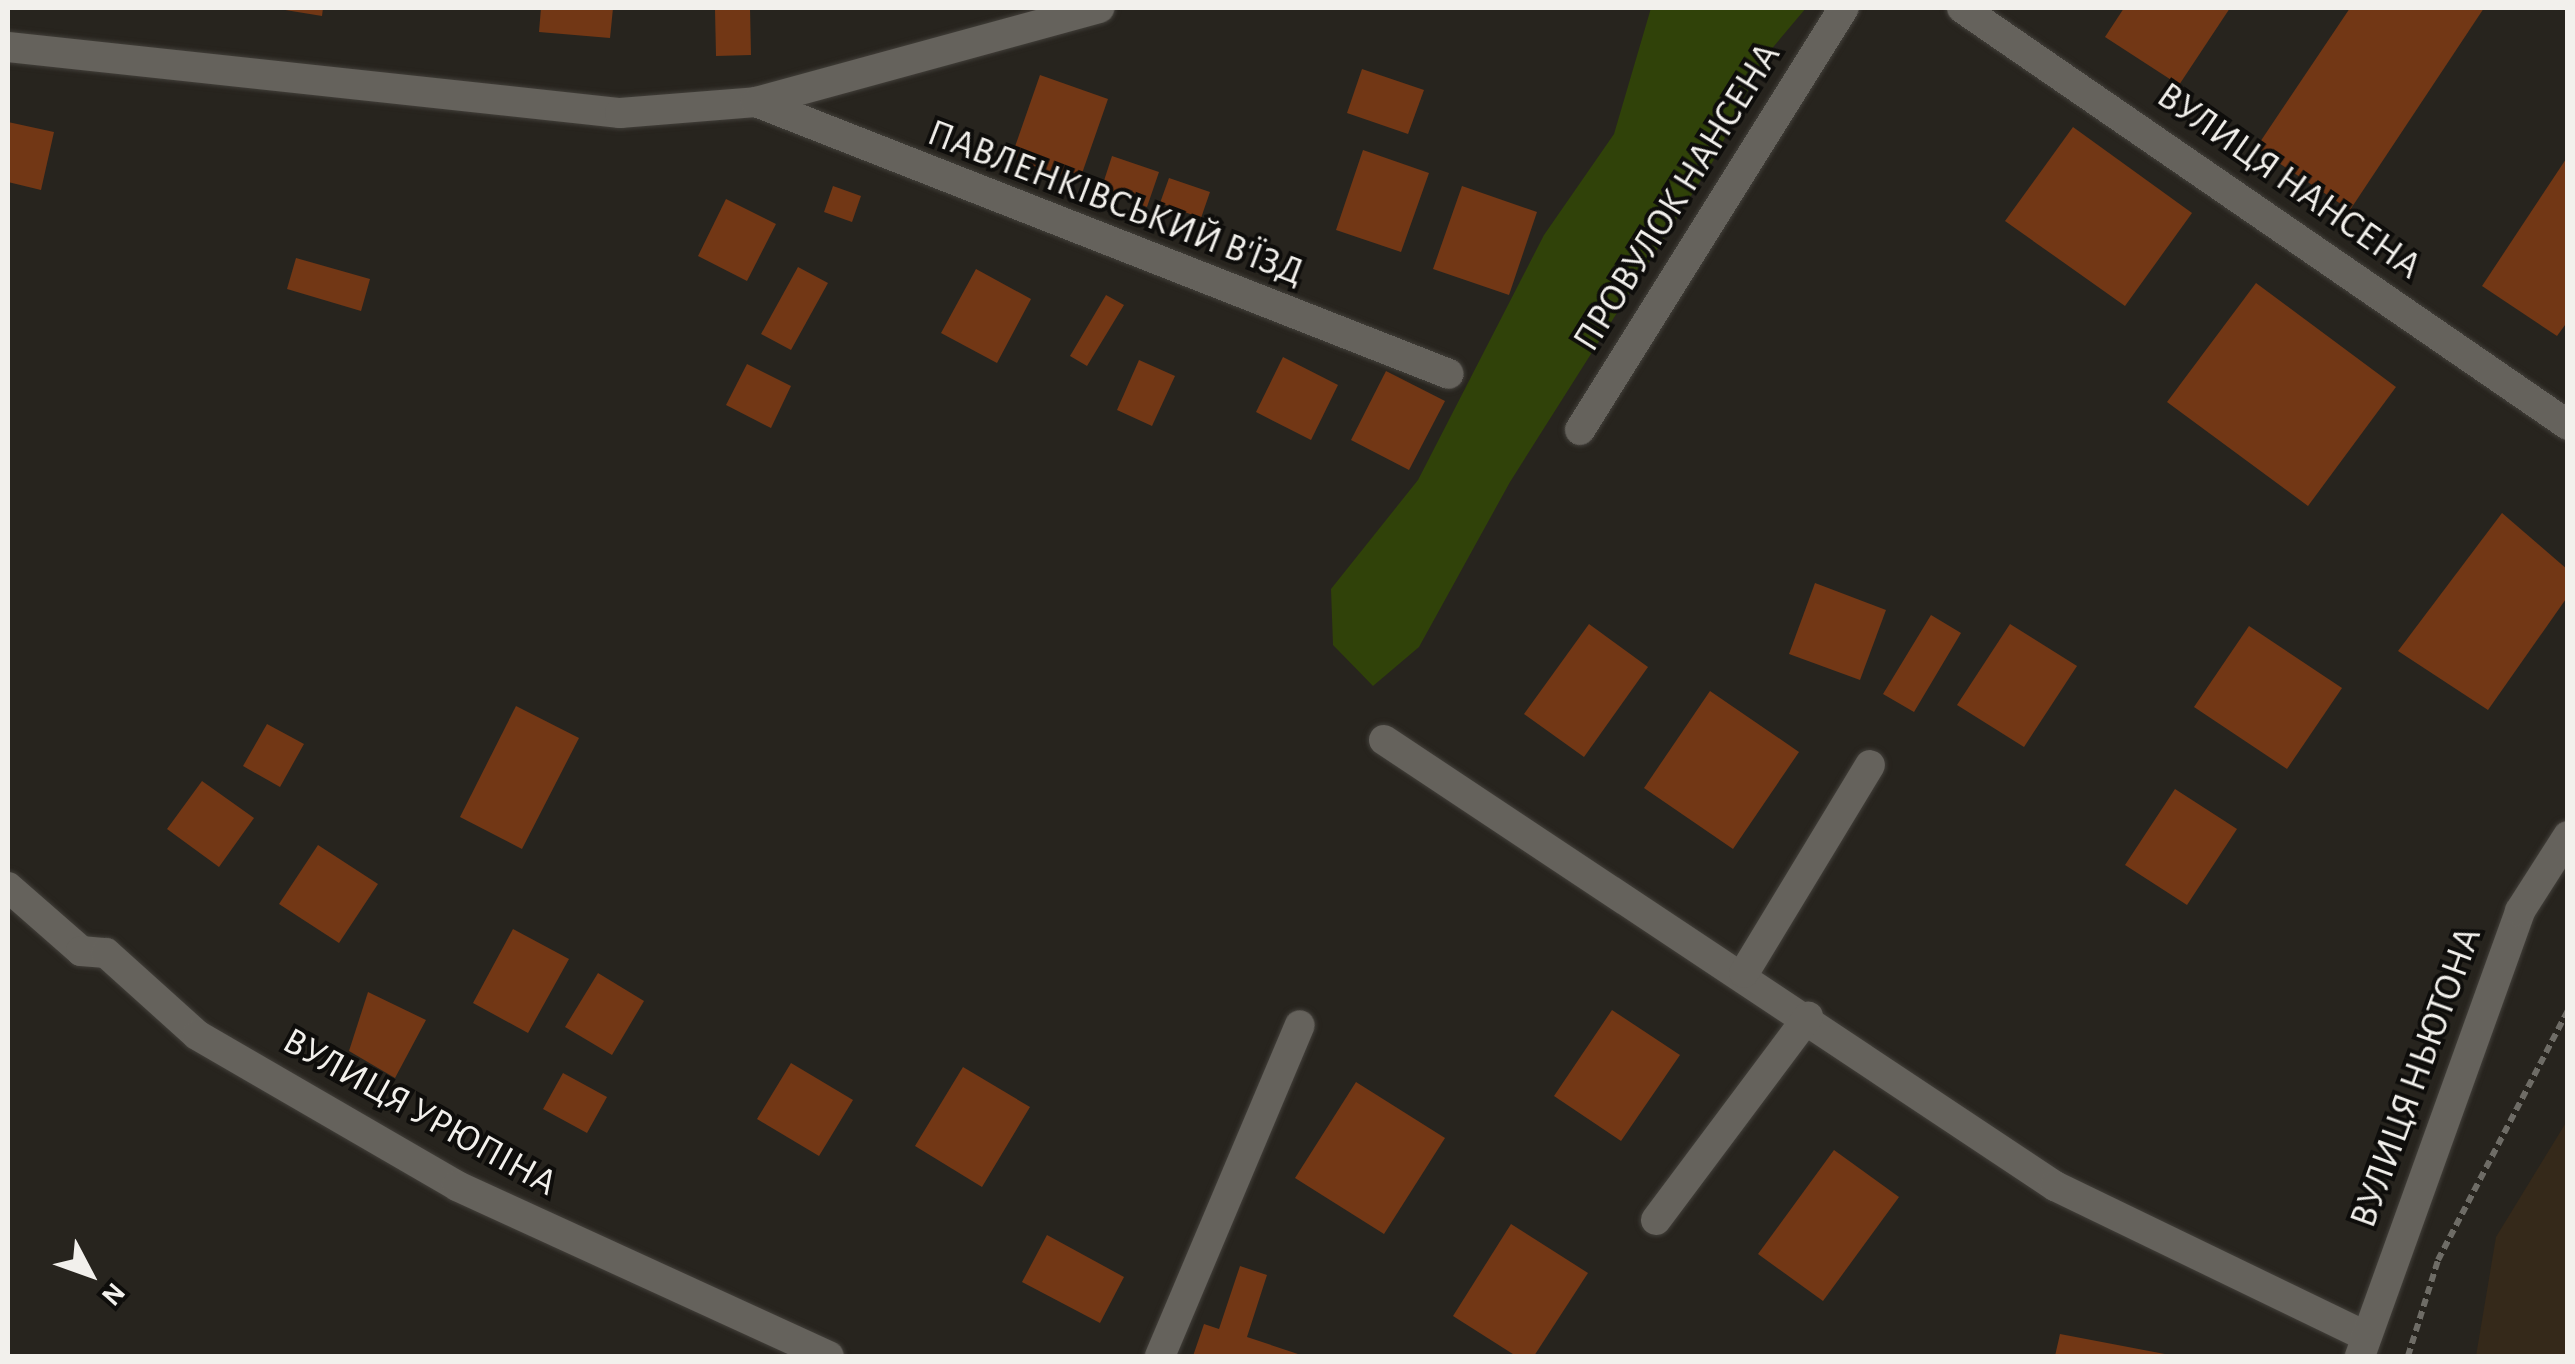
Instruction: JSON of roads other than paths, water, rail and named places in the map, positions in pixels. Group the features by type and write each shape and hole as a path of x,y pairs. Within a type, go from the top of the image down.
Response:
{"street":[{"path":"8,47 620,113 756,102 1099,8"},
{"name":"ПРОВУЛОК НАНСЕНА","path":"1580,430 1844,8"},
{"name":"ВУЛИЦЯ НАНСЕНА","path":"1962,8 2568,425"},
{"name":"ПАВЛЕНКІВСЬКИЙ В'ЇЗД","path":"756,102 1448,374"},
{"path":"1384,740 1744,974 2056,1186 2363,1346"},
{"path":"1744,974 1870,764"},
{"name":"ВУЛИЦЯ НЬЮТОНА","path":"2363,1346 2520,911 2568,836"},
{"name":"ВУЛИЦЯ УРЮПІНА","path":"8,887 81,951 106,953 197,1035 406,1157 829,1356"},
{"path":"1656,1220 1808,1017"},
{"path":"1160,1356 1300,1025"}]}
